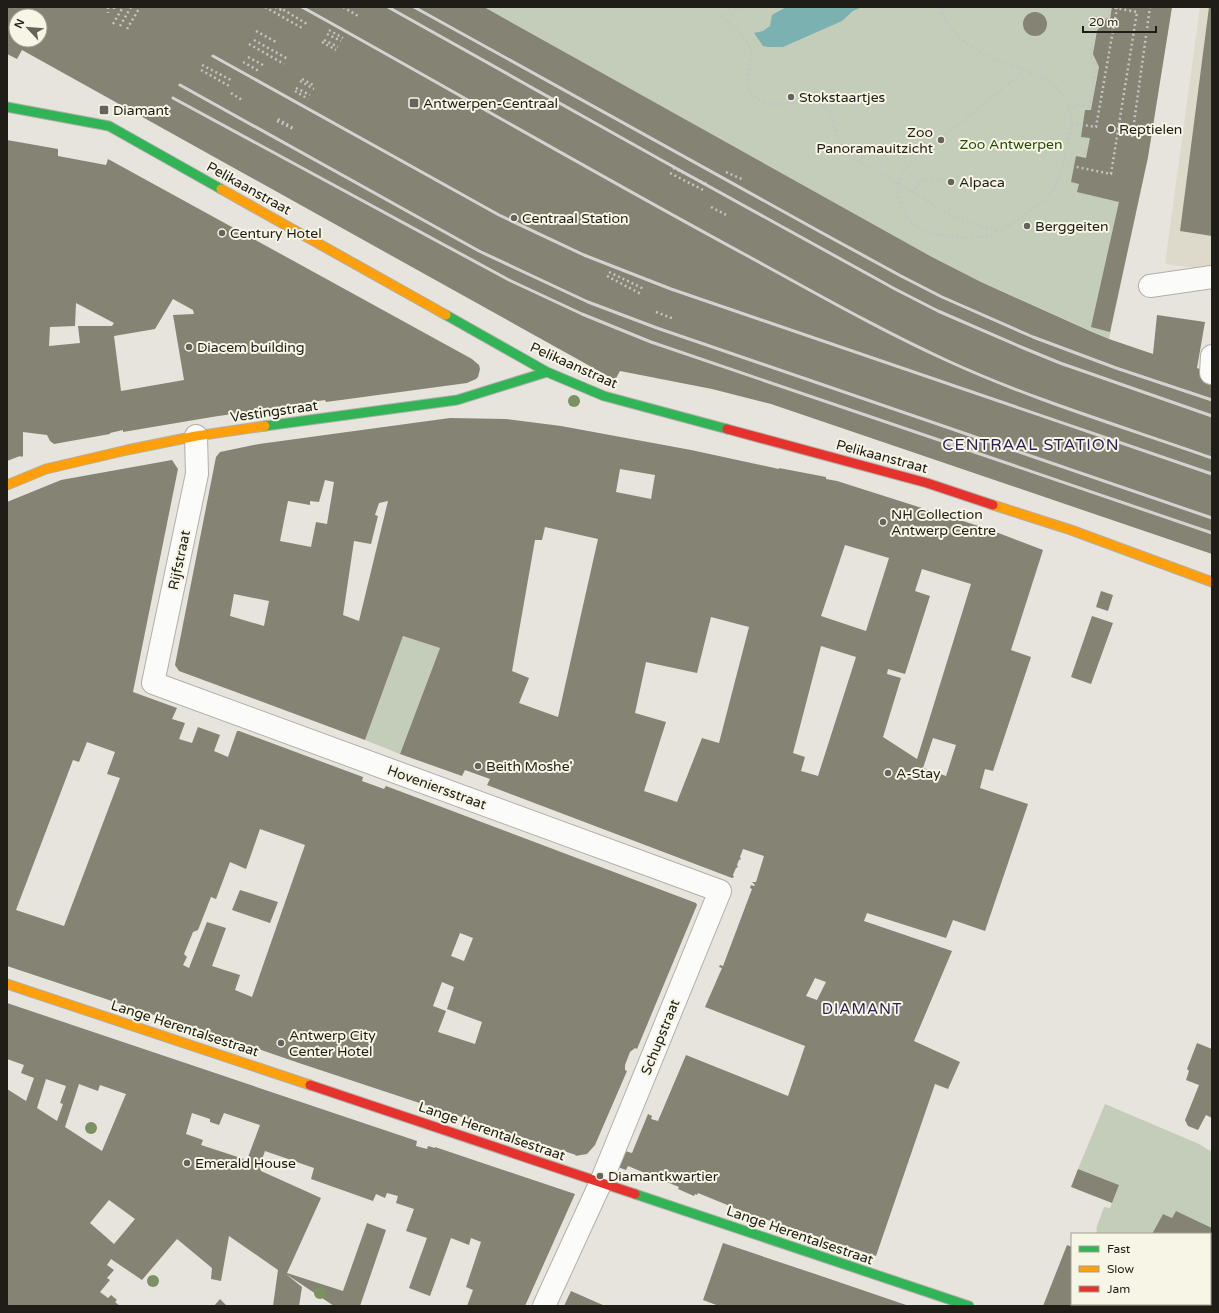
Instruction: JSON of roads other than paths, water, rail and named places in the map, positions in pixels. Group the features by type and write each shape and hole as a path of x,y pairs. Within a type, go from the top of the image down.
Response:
{"street":[{"name":"Pelikaanstraat","path":"7,107 109,126 547,372 604,396 927,483 1071,530 1212,582"},
{"path":"1150,286 1212,276"},
{"name":"Vestingstraat","path":"7,485 46,469 127,450 196,436 457,400 547,372"},
{"name":"Rijfstraat","path":"153,683 197,474 196,436"},
{"name":"Hoveniersstraat","path":"153,683 720,891"},
{"name":"Schupstraat","path":"544,1306 600,1182 720,891"},
{"name":"Lange Herentalsestraat","path":"7,984 969,1306"}],"water":[{"path":"786,7 862,7 853,11 842,21 783,47 763,46 754,33 763,31 770,26 772,15"}],"railway":[{"path":"302,7 633,193 896,336 980,375 1046,401 1212,458"},
{"path":"388,7 663,161 895,289 938,311 1060,363 1212,416"},
{"path":"414,7 815,229 942,297 1033,337 1116,368 1212,400"},
{"path":"213,56 499,215 584,255 671,289 1212,474"},
{"path":"180,85 479,251 588,302 657,328 1212,518"},
{"path":"173,98 509,280 582,314 651,342 1212,533"}],"place":[{"name":"Stokstaartjes","path":"791,97"},
{"name":"Antwerpen-Centraal","path":"414,103"},
{"name":"Diamant","path":"104,110"},
{"name":"Reptielen","path":"1111,129"},
{"name":"Zoo Panoramauitzicht","path":"941,140"},
{"name":"Alpaca","path":"951,182"},
{"name":"Centraal Station","path":"514,218"},
{"name":"Berggeiten","path":"1027,226"},
{"name":"Century Hotel","path":"222,233"},
{"name":"Diacem building","path":"189,347"},
{"name":"NH Collection Antwerp Centre","path":"883,522"},
{"name":"Beith Moshe'","path":"478,766"},
{"name":"A-Stay","path":"888,773"},
{"name":"Antwerp City Center Hotel","path":"281,1043"},
{"name":"Emerald House","path":"187,1163"},
{"name":"Diamantkwartier","path":"600,1176"}],"district":[{"name":"CENTRAAL STATION","path":"1031,444"},
{"name":"DIAMANT","path":"862,1009"}],"park label":[{"name":"Zoo Antwerpen","path":"1011,144"}]}
